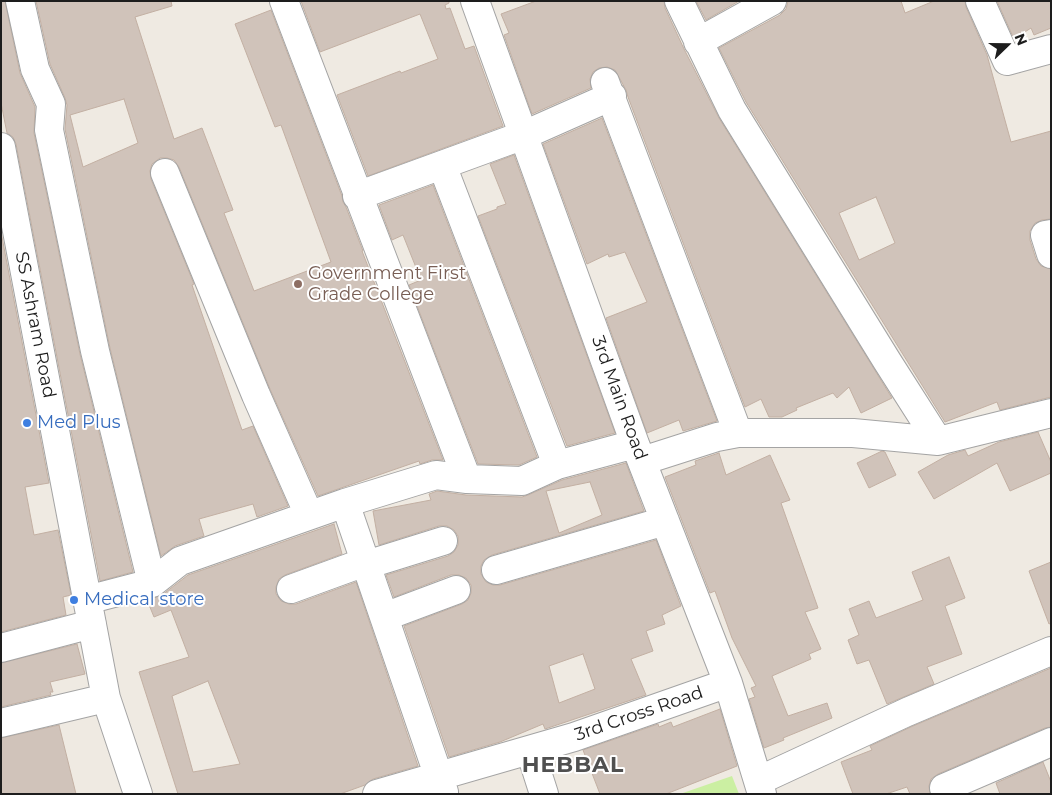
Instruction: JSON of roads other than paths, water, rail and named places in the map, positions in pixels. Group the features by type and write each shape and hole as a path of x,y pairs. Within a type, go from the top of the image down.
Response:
{"street":[{"path":"20,1 35,68 51,104 49,130 95,351 152,583"},
{"path":"284,1 357,196 467,479"},
{"name":"3rd Main Road","path":"475,1 638,452 728,683 760,787"},
{"path":"679,1 732,110 938,441"},
{"path":"698,42 772,1"},
{"path":"980,1 1007,61 1051,49"},
{"path":"357,196 524,135 608,89 738,433"},
{"name":"SS Ashram Road","path":"1,147 106,698 138,794"},
{"path":"442,165 557,466"},
{"path":"165,173 252,386 309,516"},
{"path":"1051,234 1045,235 1051,254"},
{"path":"1,648 90,612 152,583 180,562 345,503 436,475 467,479 522,480 557,466 738,433 853,433 938,441 1051,413"},
{"path":"345,503 442,785"},
{"path":"496,570 665,521"},
{"path":"291,589 443,541"},
{"path":"384,617 456,590"},
{"path":"760,787 907,712 1051,651"},
{"name":"3rd Cross Road","path":"377,794 442,785 530,750 574,737 728,683"},
{"path":"1,724 106,698"},
{"path":"944,788 1051,742"},
{"path":"530,750 544,794"}],"place":[{"name":"Government First Grade College","path":"298,284"},
{"name":"Med Plus","path":"27,423"},
{"name":"Medical store","path":"74,600"}],"district":[{"name":"HEBBAL","path":"573,766"}]}
